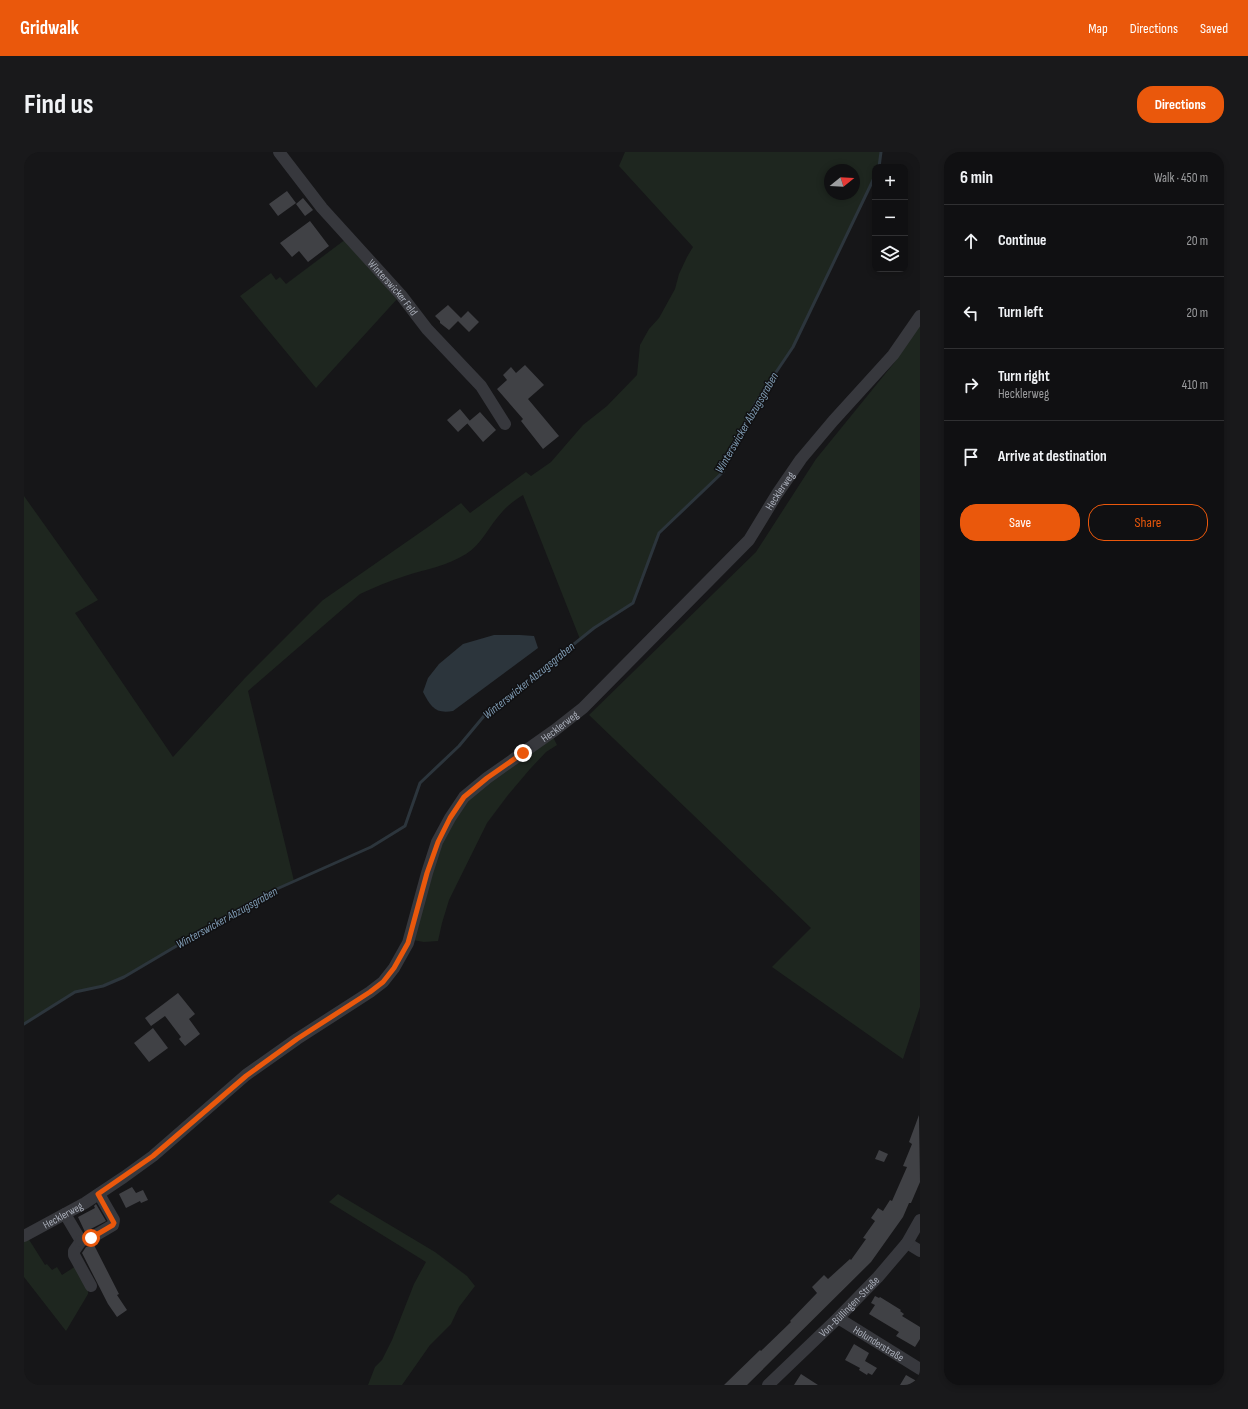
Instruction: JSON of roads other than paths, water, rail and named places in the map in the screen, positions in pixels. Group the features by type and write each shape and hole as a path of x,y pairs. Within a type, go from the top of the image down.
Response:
{"street":[{"name":"Winterswicker Feld","path":"279,152 322,208 401,295 432,335 481,386 505,424"},
{"name":"Hecklerweg","path":"24,1236 98,1194 153,1156 246,1076 297,1039 383,982 394,968 408,943 427,873 438,842 450,818 464,797 487,778 555,730 583,708 749,540 777,494 801,459 833,421 893,355 920,316"},
{"path":"91,1286 74,1255 74,1251 81,1241 91,1238 113,1225 114,1220 98,1194"},
{"path":"65,1214 81,1241"},
{"name":"Von-Büllingen-Straße","path":"768,1385 838,1318 878,1277 907,1243 920,1220"},
{"path":"907,1243 920,1251"},
{"name":"Holunderstraße","path":"838,1318 920,1370"}],"waterway":[{"name":"Winterswicker Abzugsgraben","path":"879,164 881,152"},
{"name":"Winterswicker Abzugsgraben","path":"24,1024 75,992 103,986 124,977 261,896 371,847 405,826 420,783 459,746 484,716 594,628 633,603 659,533 723,472 732,448 756,402 793,347 872,182"}]}
